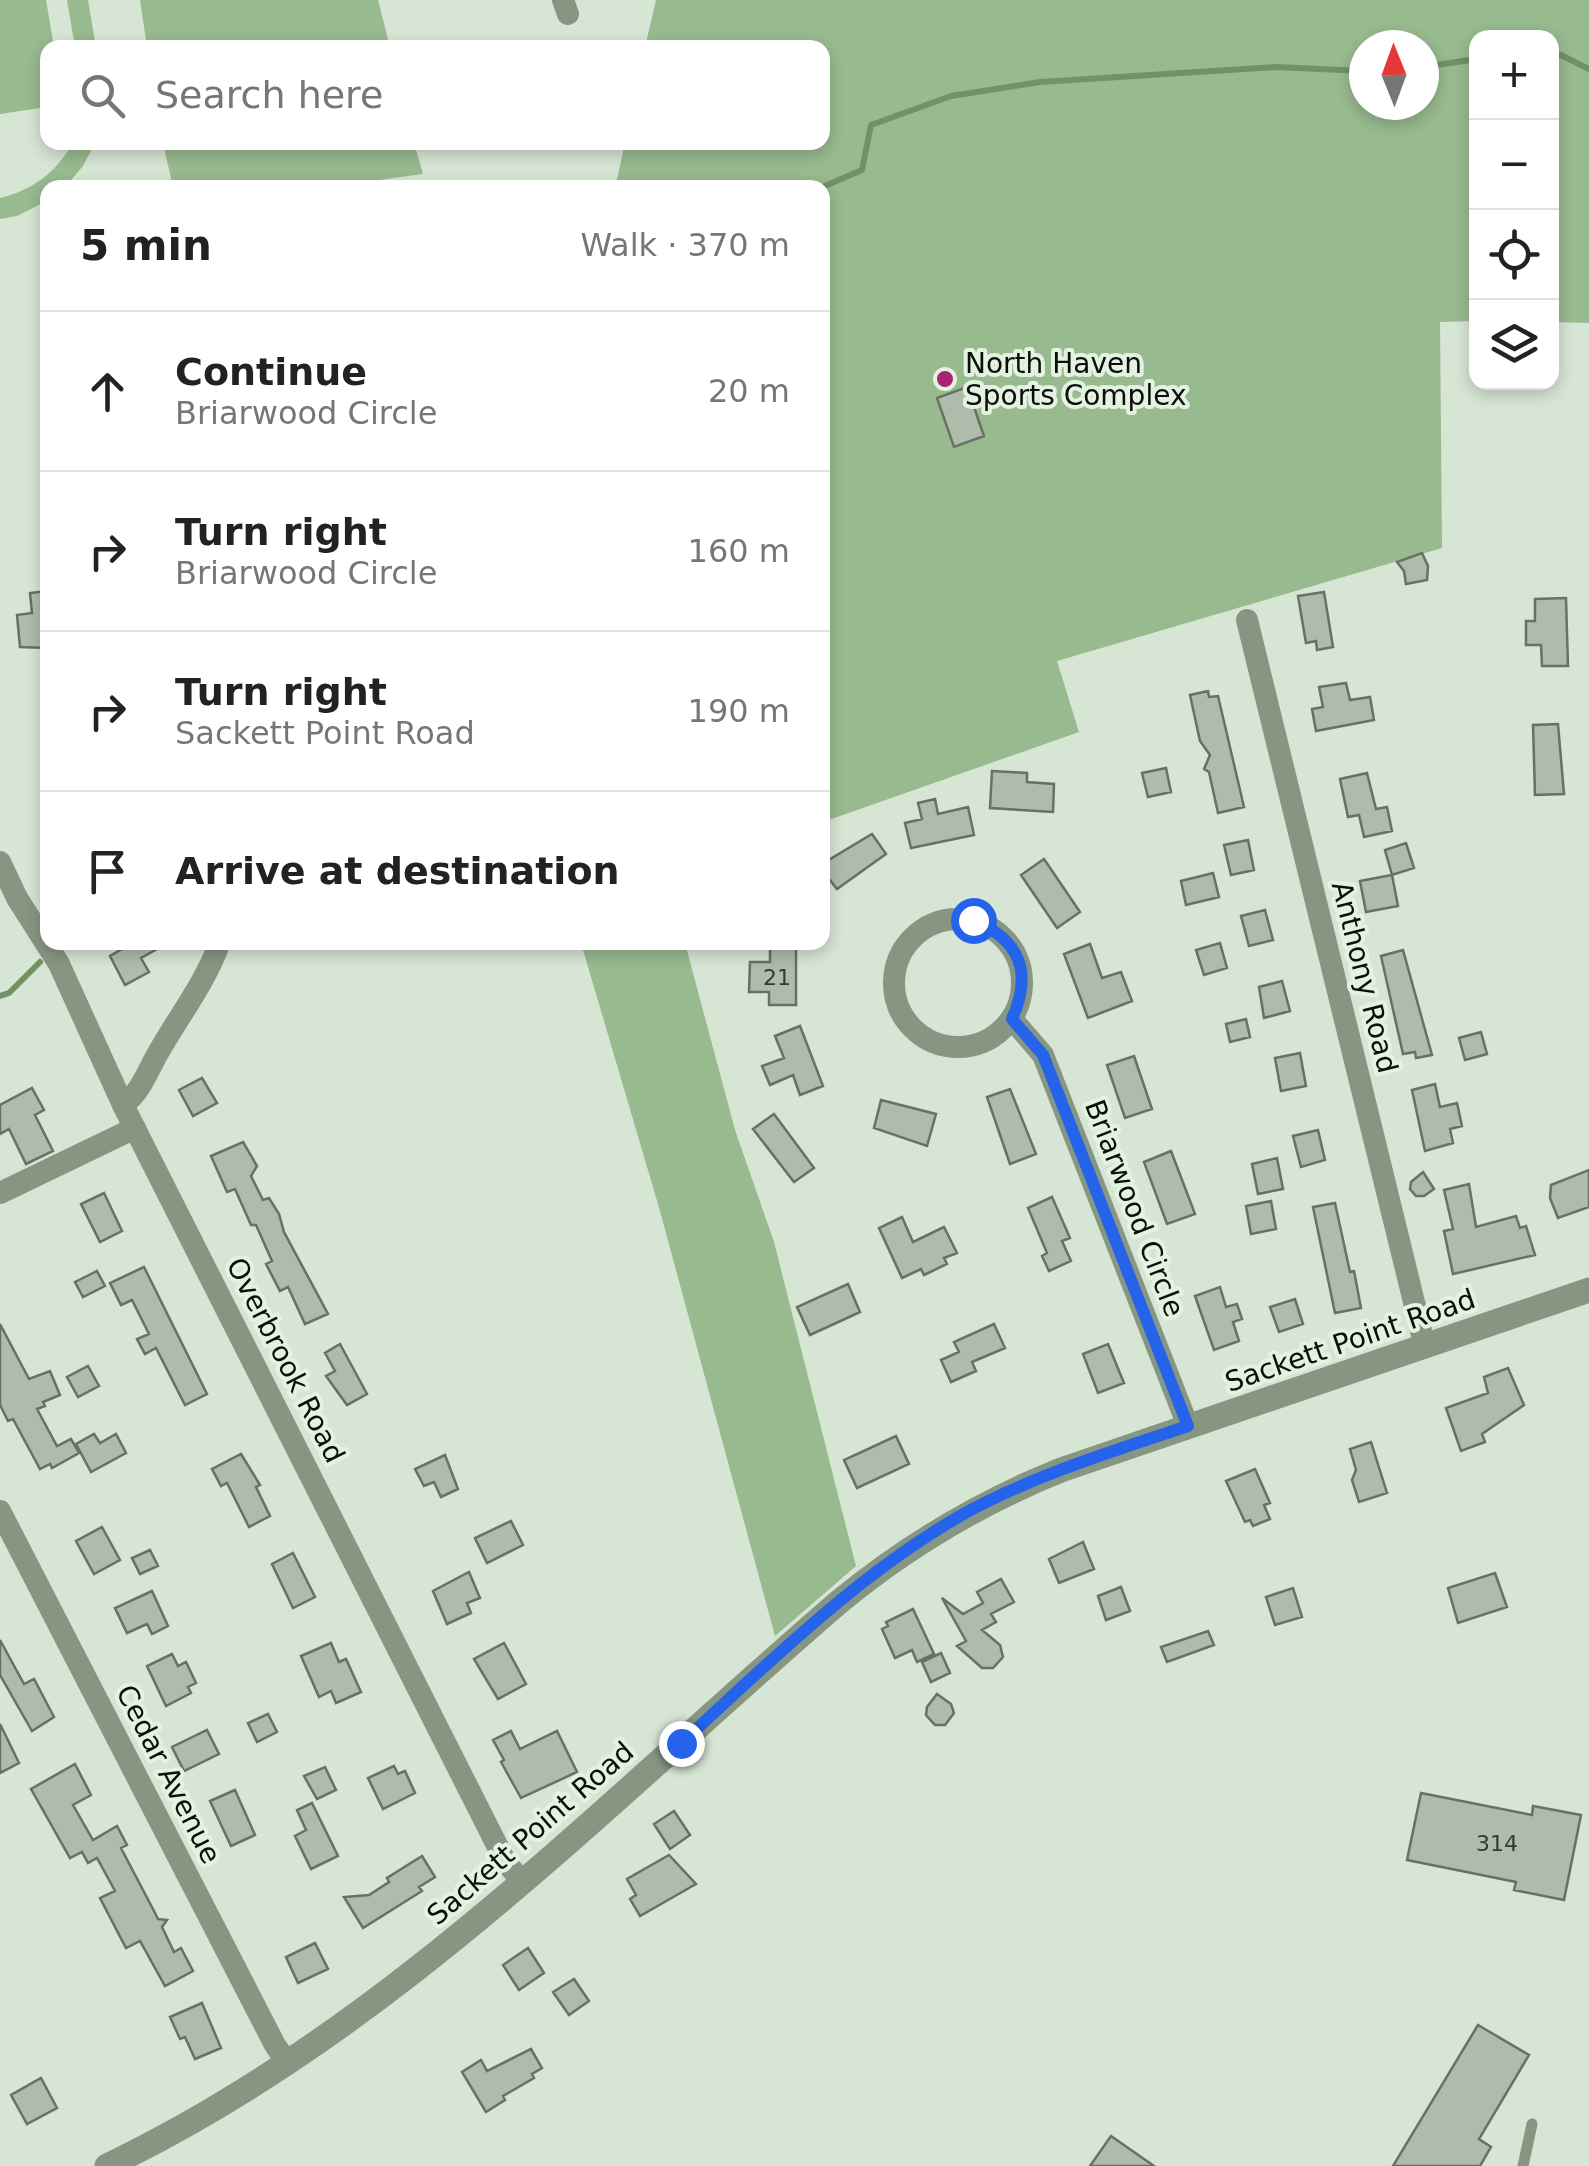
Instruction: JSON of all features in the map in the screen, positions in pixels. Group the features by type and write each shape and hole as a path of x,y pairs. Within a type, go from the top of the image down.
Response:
{"street":[{"name":"Anthony Road","path":"1247,620 1425,1347"},
{"name":"Overbrook Road","path":"0,862 16,898 40,936"},
{"path":"952,919 973,920 992,928 1008,941 1023,978 1021,998 1012,1019 998,1034 978,1044 956,1047 925,1037 902,1014 894,993 895,971 902,950 915,934 952,919"},
{"name":"Overbrook Road","path":"49,950 123,1105 505,1861 523,1883"},
{"path":"123,1105 143,1083 196,994 216,950"},
{"name":"Briarwood Circle","path":"1012,1019 1043,1055 1188,1426"},
{"path":"0,1193 135,1128"},
{"name":"Sackett Point Road","path":"108,2166 194,2122 288,2064 420,1965 523,1883 788,1646 909,1549 999,1496 1060,1470 1589,1290"},
{"name":"Cedar Avenue","path":"1,1518 274,2045 288,2064"}],"lane":[{"path":"1522,2166 1532,2124"}],"green space":[{"path":"0,0 46,0 53,40 40,40 40,108 0,114"},
{"path":"67,0 88,0 95,40 74,40"},
{"path":"140,0 378,0 388,40 146,40"},
{"path":"656,0 1589,0 1589,323 1559,322 1559,30 1469,30 1469,321 1440,322 1442,548 1057,661 1079,732 830,820 830,180 617,180 623,150 830,150 830,40 647,40"},
{"path":"67,150 91,150 71,180 40,180 40,204 0,219 0,198 43,178"},
{"path":"165,150 416,150 423,174 379,180 171,180"},
{"path":"583,950 687,950 735,1130 774,1242 856,1566 775,1636 660,1211"}],"building":[{"path":"967,387 984,436 954,447 937,398"},
{"path":"1422,553 1428,566 1427,580 1406,584 1404,571 1397,562"},
{"path":"40,592 40,648 20,647 17,615 32,613 30,593"},
{"path":"1324,592 1333,647 1317,650 1316,641 1306,643 1298,596"},
{"path":"1566,598 1568,666 1542,666 1541,645 1526,645 1526,621 1535,621 1535,599"},
{"path":"1346,683 1350,700 1370,697 1374,720 1316,731 1312,709 1323,707 1319,687"},
{"path":"1208,691 1209,697 1218,696 1244,807 1218,813 1209,772 1204,769 1210,755 1200,741 1190,695"},
{"path":"1558,724 1564,794 1535,795 1533,725"},
{"path":"1166,768 1171,792 1148,797 1142,773"},
{"path":"992,771 1027,773 1027,782 1054,784 1053,812 990,808"},
{"path":"1367,773 1376,809 1387,807 1392,831 1364,837 1359,815 1348,817 1340,779"},
{"path":"935,799 938,814 968,807 974,835 911,848 905,823 922,819 918,803"},
{"path":"872,834 886,854 837,889 830,880 830,859"},
{"path":"1248,840 1254,870 1231,875 1224,845"},
{"path":"1406,843 1414,868 1392,875 1385,850"},
{"path":"1044,859 1080,912 1057,928 1021,875"},
{"path":"1213,873 1219,897 1186,905 1181,881"},
{"path":"1392,875 1398,906 1366,912 1360,881"},
{"path":"1265,910 1273,940 1249,946 1241,916"},
{"path":"1220,943 1227,968 1204,975 1196,950"},
{"path":"1090,944 1102,978 1121,972 1132,1001 1088,1018 1064,954"},
{"path":"120,950 156,950 141,958 149,972 125,985 110,956"},
{"path":"770,950 796,950 796,1005 769,1005 769,992 749,992 750,962 770,962"},
{"path":"1403,950 1432,1055 1416,1058 1415,1052 1403,1054 1381,956"},
{"path":"1282,981 1290,1011 1264,1018 1259,987"},
{"path":"1246,1019 1250,1037 1230,1042 1226,1024"},
{"path":"800,1026 823,1086 800,1095 793,1075 770,1085 762,1066 784,1058 775,1036"},
{"path":"1481,1032 1487,1054 1465,1060 1459,1038"},
{"path":"1300,1053 1306,1086 1281,1091 1275,1058"},
{"path":"1134,1056 1152,1109 1125,1118 1107,1065"},
{"path":"202,1078 217,1103 193,1116 179,1090"},
{"path":"1435,1084 1440,1107 1457,1103 1462,1126 1450,1129 1453,1143 1425,1151 1412,1090"},
{"path":"32,1088 44,1110 35,1115 53,1151 26,1164 9,1129 0,1134 0,1105"},
{"path":"1010,1089 1036,1154 1010,1164 987,1097"},
{"path":"881,1100 936,1114 927,1146 874,1128"},
{"path":"774,1114 814,1168 794,1182 753,1129"},
{"path":"1318,1130 1325,1160 1301,1167 1293,1136"},
{"path":"243,1142 257,1166 251,1176 263,1200 269,1198 279,1214 284,1232 328,1314 305,1324 288,1287 280,1291 266,1264 272,1261 256,1225 251,1225 235,1189 227,1192 211,1156"},
{"path":"1171,1151 1195,1214 1167,1224 1144,1162"},
{"path":"1277,1158 1283,1189 1258,1194 1252,1164"},
{"path":"1589,1170 1589,1207 1558,1218 1550,1198 1551,1185"},
{"path":"1423,1172 1434,1189 1416,1196 1410,1189 1411,1182"},
{"path":"1469,1184 1476,1227 1516,1216 1520,1228 1526,1226 1535,1255 1453,1274 1444,1231 1453,1229 1444,1190"},
{"path":"104,1193 122,1231 100,1242 81,1204"},
{"path":"1052,1197 1070,1238 1062,1241 1071,1261 1049,1271 1042,1256 1047,1253 1028,1208"},
{"path":"1271,1201 1276,1229 1251,1234 1246,1206"},
{"path":"1335,1203 1361,1308 1335,1313 1313,1207"},
{"path":"902,1217 913,1242 944,1227 957,1253 944,1258 947,1264 924,1275 921,1269 902,1278 879,1228"},
{"path":"144,1267 207,1394 185,1405 156,1348 145,1354 137,1339 149,1334 132,1300 121,1305 110,1283"},
{"path":"97,1271 105,1286 83,1297 75,1282"},
{"path":"848,1284 860,1312 810,1335 797,1307"},
{"path":"1220,1287 1226,1307 1237,1304 1242,1319 1233,1322 1239,1341 1214,1350 1195,1296"},
{"path":"1295,1299 1303,1324 1279,1332 1270,1307"},
{"path":"0,1324 29,1379 50,1371 60,1395 37,1409 57,1446 71,1439 79,1453 52,1468 50,1464 40,1469 13,1419 8,1421 0,1405"},
{"path":"994,1324 1005,1348 972,1362 976,1371 951,1382 941,1360 959,1352 954,1342"},
{"path":"340,1344 367,1394 347,1405 326,1376 335,1371 325,1353"},
{"path":"1108,1344 1124,1383 1098,1393 1083,1354"},
{"path":"88,1366 99,1386 78,1397 67,1377"},
{"path":"1508,1368 1524,1405 1482,1434 1485,1442 1461,1451 1446,1408 1488,1393 1484,1377"},
{"path":"94,1434 100,1443 116,1434 126,1453 91,1472 76,1444"},
{"path":"896,1436 909,1464 857,1488 844,1460"},
{"path":"1371,1442 1387,1493 1359,1502 1352,1480 1356,1470 1350,1449"},
{"path":"241,1454 260,1485 256,1487 270,1516 249,1527 227,1483 221,1486 212,1469"},
{"path":"445,1455 458,1489 441,1497 434,1482 424,1486 415,1469"},
{"path":"1255,1469 1270,1503 1264,1505 1270,1519 1253,1526 1250,1520 1245,1522 1226,1481"},
{"path":"511,1521 523,1545 487,1563 475,1538"},
{"path":"102,1527 120,1560 94,1574 76,1541"},
{"path":"1083,1542 1094,1569 1059,1583 1049,1559"},
{"path":"150,1550 158,1566 140,1574 132,1558"},
{"path":"293,1553 315,1597 293,1608 272,1564"},
{"path":"469,1572 480,1598 467,1603 471,1613 447,1624 433,1591"},
{"path":"1495,1573 1507,1607 1458,1623 1448,1588"},
{"path":"1001,1579 1014,1602 991,1614 996,1622 982,1630 1000,1645 1003,1657 993,1668 982,1668 957,1646 966,1641 942,1598 963,1614 983,1603 977,1592"},
{"path":"1121,1587 1130,1611 1106,1620 1098,1596"},
{"path":"1293,1588 1302,1617 1275,1625 1266,1597"},
{"path":"152,1591 168,1626 152,1634 147,1624 127,1633 115,1608"},
{"path":"913,1609 934,1654 917,1662 912,1650 895,1658 882,1629 888,1626 886,1622"},
{"path":"1208,1631 1214,1645 1167,1662 1161,1647"},
{"path":"0,1640 24,1684 34,1679 54,1717 32,1731 0,1675"},
{"path":"331,1643 339,1662 346,1659 361,1692 336,1703 331,1691 319,1697 301,1656"},
{"path":"504,1643 526,1684 498,1699 474,1659"},
{"path":"941,1653 950,1673 931,1682 922,1662"},
{"path":"172,1654 178,1666 186,1662 196,1683 188,1687 191,1693 166,1706 147,1666"},
{"path":"937,1694 951,1704 954,1713 945,1725 935,1725 926,1715"},
{"path":"268,1714 277,1732 257,1742 248,1723"},
{"path":"0,1724 19,1763 0,1773"},
{"path":"207,1730 219,1754 184,1771 172,1747"},
{"path":"511,1731 520,1749 557,1731 577,1772 521,1798 493,1740"},
{"path":"75,1764 91,1795 73,1805 93,1840 117,1826 127,1845 121,1848 158,1919 167,1920 162,1927 174,1952 181,1948 193,1971 165,1986 140,1941 126,1948 100,1898 115,1891 97,1858 88,1863 82,1852 70,1858 31,1789"},
{"path":"394,1766 398,1774 405,1771 415,1793 383,1809 368,1778"},
{"path":"325,1767 336,1790 317,1799 304,1776"},
{"path":"235,1790 255,1835 231,1846 210,1801"},
{"path":"1421,1793 1532,1815 1533,1806 1581,1815 1564,1900 1514,1890 1516,1882 1407,1860"},
{"path":"312,1803 338,1856 311,1869 295,1836 306,1830 297,1810"},
{"path":"674,1811 690,1835 670,1849 654,1824"},
{"path":"669,1855 696,1884 640,1916 630,1899 636,1895 627,1879"},
{"path":"422,1856 435,1877 419,1887 422,1891 363,1928 344,1897 369,1895 389,1882 387,1878"},
{"path":"315,1943 328,1969 298,1983 286,1957"},
{"path":"528,1948 544,1973 519,1990 503,1965"},
{"path":"574,1979 589,2001 569,2015 553,1992"},
{"path":"202,2003 221,2048 195,2059 170,2017"},
{"path":"1478,2025 1529,2055 1479,2139 1491,2147 1480,2166 1393,2166"},
{"path":"531,2049 542,2068 486,2112 462,2072 481,2060 487,2071"},
{"path":"41,2078 57,2108 27,2124 11,2095"},
{"path":"1111,2136 1154,2166 1090,2166"}],"waterway":[{"path":"1559,55 1589,69"},
{"path":"1439,65 1469,60"},
{"path":"830,184 862,170 871,125 951,96 1040,82 1276,67 1349,70"},
{"path":"0,996 9,993 40,962"}],"place":[{"name":"North Haven Sports Complex","path":"945,379"}],"route":[{"path":"681,1743 876,1572 959,1517 1060,1470 1188,1426 1043,1055 1012,1019 1021,998 1023,978 1018,958 1008,941 973,920"}]}
